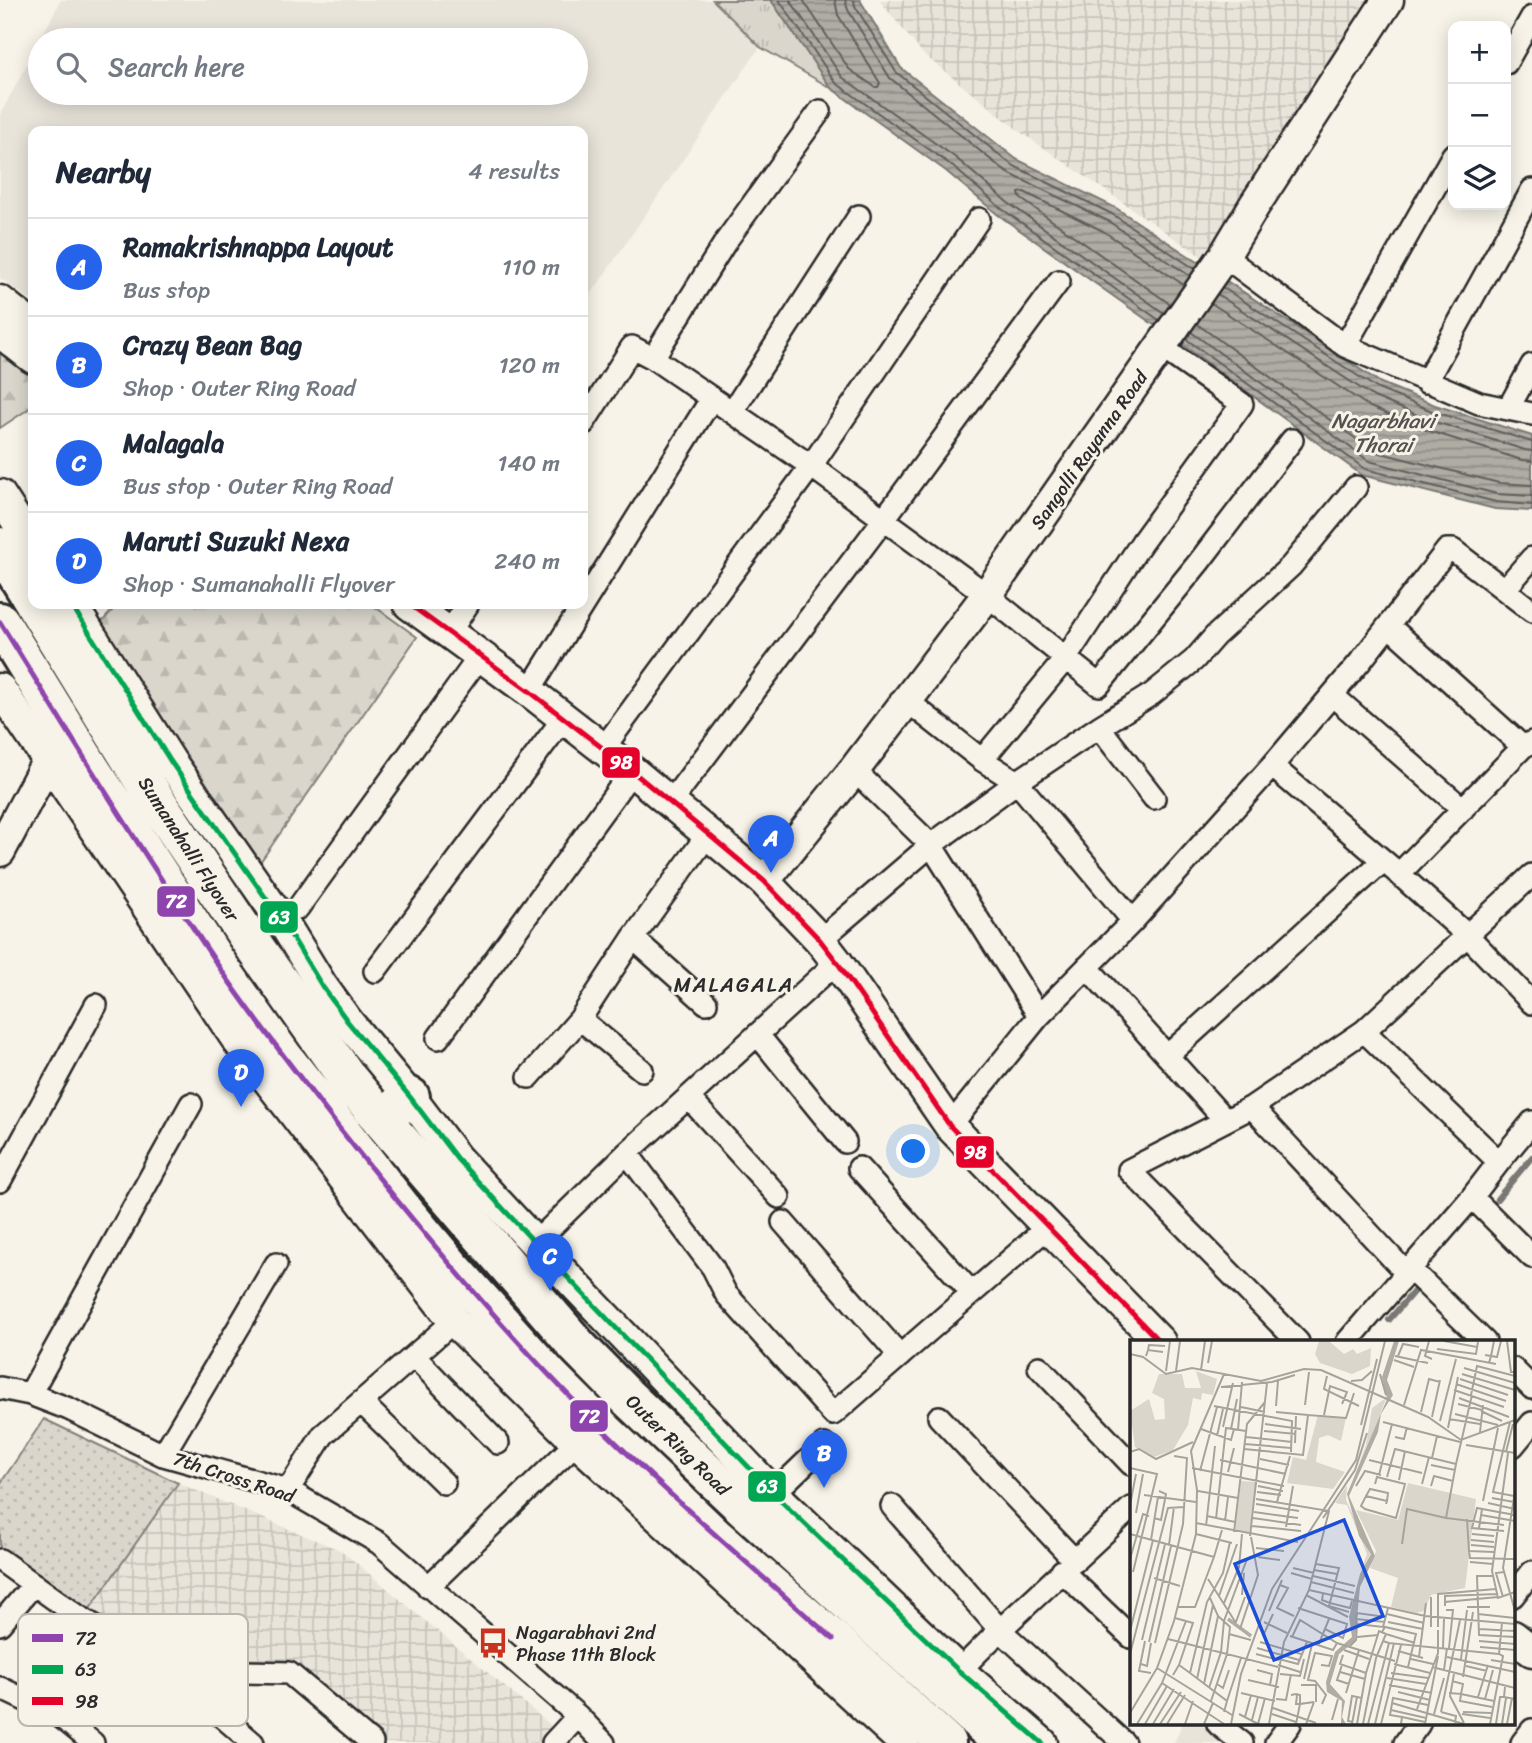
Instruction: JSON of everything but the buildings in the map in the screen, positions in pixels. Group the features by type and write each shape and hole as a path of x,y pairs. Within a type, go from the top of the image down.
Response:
{"highway":[{"name":"Sumanahalli Flyover","path":"0,547 28,592"},
{"name":"Sumanahalli Flyover","path":"38,609 153,796 348,1079 396,1108"},
{"name":"Sumanahalli Flyover","path":"0,622 90,768 218,965 283,1057 314,1116"},
{"name":"Outer Ring Road","path":"396,1108 578,1347 738,1502 1003,1743"},
{"path":"314,1116 410,1218 551,1377 604,1431 714,1536 946,1743"}],"street":[{"name":"Sangolli Rayanna Road","path":"764,881 854,770 987,595 1220,262 1388,0"},
{"path":"1511,54 1532,17"},
{"path":"653,358 726,241 820,111"},
{"path":"1345,346 1448,164"},
{"path":"1426,382 1532,190"},
{"path":"732,412 859,216"},
{"path":"603,749 811,466 979,219"},
{"path":"1220,262 1345,346 1479,403 1532,414"},
{"path":"670,803 1059,281"},
{"path":"0,301 28,323"},
{"path":"0,332 28,354"},
{"path":"982,760 1066,658 1142,542 1241,404 1164,344"},
{"path":"588,417 632,347 653,358 811,466 987,595 1099,685 1124,711"},
{"path":"1508,409 1532,365"},
{"path":"588,597 712,398"},
{"path":"1099,685 1199,562 1292,440"},
{"path":"535,1243 627,1153 758,1035 829,951 931,845 1017,782 1152,694 1194,660 1215,636 1291,566 1356,487"},
{"path":"0,495 28,538"},
{"path":"950,1126 1039,1016 1133,921 1272,766 1389,626 1449,549 1532,611"},
{"path":"1505,589 1532,558"},
{"path":"74,609 171,762 286,927 348,1022 396,1108 457,1158 774,1493 959,1671 1042,1743"},
{"path":"416,609 529,691 632,771 764,881 829,951 950,1126 1158,1340"},
{"path":"449,633 465,609"},
{"path":"529,691 580,609"},
{"path":"1167,1055 1463,809 1528,744 1389,626"},
{"path":"298,908 480,656"},
{"path":"0,689 238,1041 314,1116 454,1321 577,1442 891,1739"},
{"path":"1332,695 1463,809"},
{"path":"906,700 982,760 1017,782 1133,921"},
{"path":"375,971 564,719"},
{"path":"1099,727 1154,798"},
{"path":"0,851 48,760"},
{"path":"1272,766 1466,935 1532,1003"},
{"path":"854,770 931,845 1039,1016"},
{"path":"438,1038 632,771"},
{"path":"529,1077 580,1019 633,938 708,834"},
{"path":"1296,1340 1129,1170 1252,1107 1364,1031 1532,875"},
{"path":"633,938 706,1003"},
{"path":"1087,967 1225,1121"},
{"path":"0,1181 96,1004"},
{"path":"580,1019 642,1070"},
{"path":"1364,1031 1499,1162"},
{"path":"758,1035 845,1142"},
{"path":"689,1098 779,1197"},
{"path":"30,1394 191,1104"},
{"path":"1252,1107 1408,1271 1483,1340"},
{"path":"1349,1340 1530,1127"},
{"path":"627,1153 713,1268 726,1294 833,1414 1048,1227"},
{"path":"859,1168 972,1293"},
{"path":"1472,1197 1532,1257"},
{"path":"783,1222 900,1356"},
{"path":"163,1454 276,1264"},
{"path":"288,1490 323,1435 454,1321"},
{"path":"414,1356 498,1443"},
{"path":"1039,1367 1130,1463"},
{"path":"1514,1370 1532,1388"},
{"name":"7th Cross Road","path":"0,1388 30,1394 69,1409 163,1454 288,1490 379,1542 578,1716 604,1743"},
{"path":"361,1402 444,1483"},
{"path":"939,1417 1130,1636"},
{"path":"1514,1446 1532,1423"},
{"path":"428,1587 577,1442"},
{"path":"774,1493 824,1445"},
{"path":"892,1506 1000,1630 1124,1743"},
{"path":"959,1671 1130,1509"},
{"path":"0,1560 75,1614"},
{"path":"1514,1595 1532,1572"},
{"path":"0,1624 34,1584"},
{"path":"1514,1637 1532,1651"},
{"path":"248,1672 289,1673 372,1743"},
{"path":"0,1688 18,1697"},
{"path":"553,1743 578,1716"},
{"path":"72,1726 93,1743"},
{"path":"233,1726 253,1743"},
{"path":"1221,1726 1242,1743"},
{"path":"1276,1743 1289,1726"},
{"path":"1405,1743 1418,1726"},
{"path":"1522,1743 1532,1730"}],"shaded area":[{"path":"61,0 713,0 760,47 588,299 588,126 28,126 28,298 0,278 0,115 28,62 28,105 588,105 588,28 46,28"},
{"path":"879,0 1366,0 1240,203 1202,257 1019,131 923,54"},
{"path":"178,1483 342,1551 554,1728 538,1743 386,1743 292,1665 248,1664 248,1614 95,1614 89,1610"},
{"path":"1181,1726 1211,1726 1234,1743 1174,1743"}],"green space":[{"path":"713,0 771,0 831,88 760,47"},
{"path":"0,344 28,365 28,409 0,428"},
{"path":"113,609 378,609 417,637 256,868 99,625"},
{"path":"44,1419 178,1483 89,1610 3,1548 0,1552 0,1484"}],"water":[{"name":"Nagarbhavi Thorai","path":"771,0 860,0 901,68 1016,159 1116,208 1381,383 1435,405 1532,436 1532,511 1495,509 1362,475 997,214 946,171 831,88"}],"waterway":[{"path":"1497,1199 1532,1157"},
{"path":"1389,1320 1415,1290"}],"transit line":[{"name":"63","path":"74,609 171,762 286,927 322,986 457,1159 782,1502 959,1671 1042,1743"},
{"name":"98","path":"416,609 529,691 632,771 764,881 820,940 837,962 950,1126 1158,1340"},
{"name":"72","path":"0,622 217,964 293,1068 416,1224 496,1317 584,1411 689,1511 833,1639"}],"place":[{"name":"Ramakrishnappa Layout","path":"771,873"},
{"name":"Maruti Suzuki Nexa","path":"241,1107"},
{"name":"Malagala","path":"550,1291"},
{"name":"Crazy Bean Bag","path":"824,1488"},
{"name":"Nagarabhavi 2nd Phase 11th Block","path":"493,1643"}],"district":[{"name":"MALAGALA","path":"734,985"}]}
